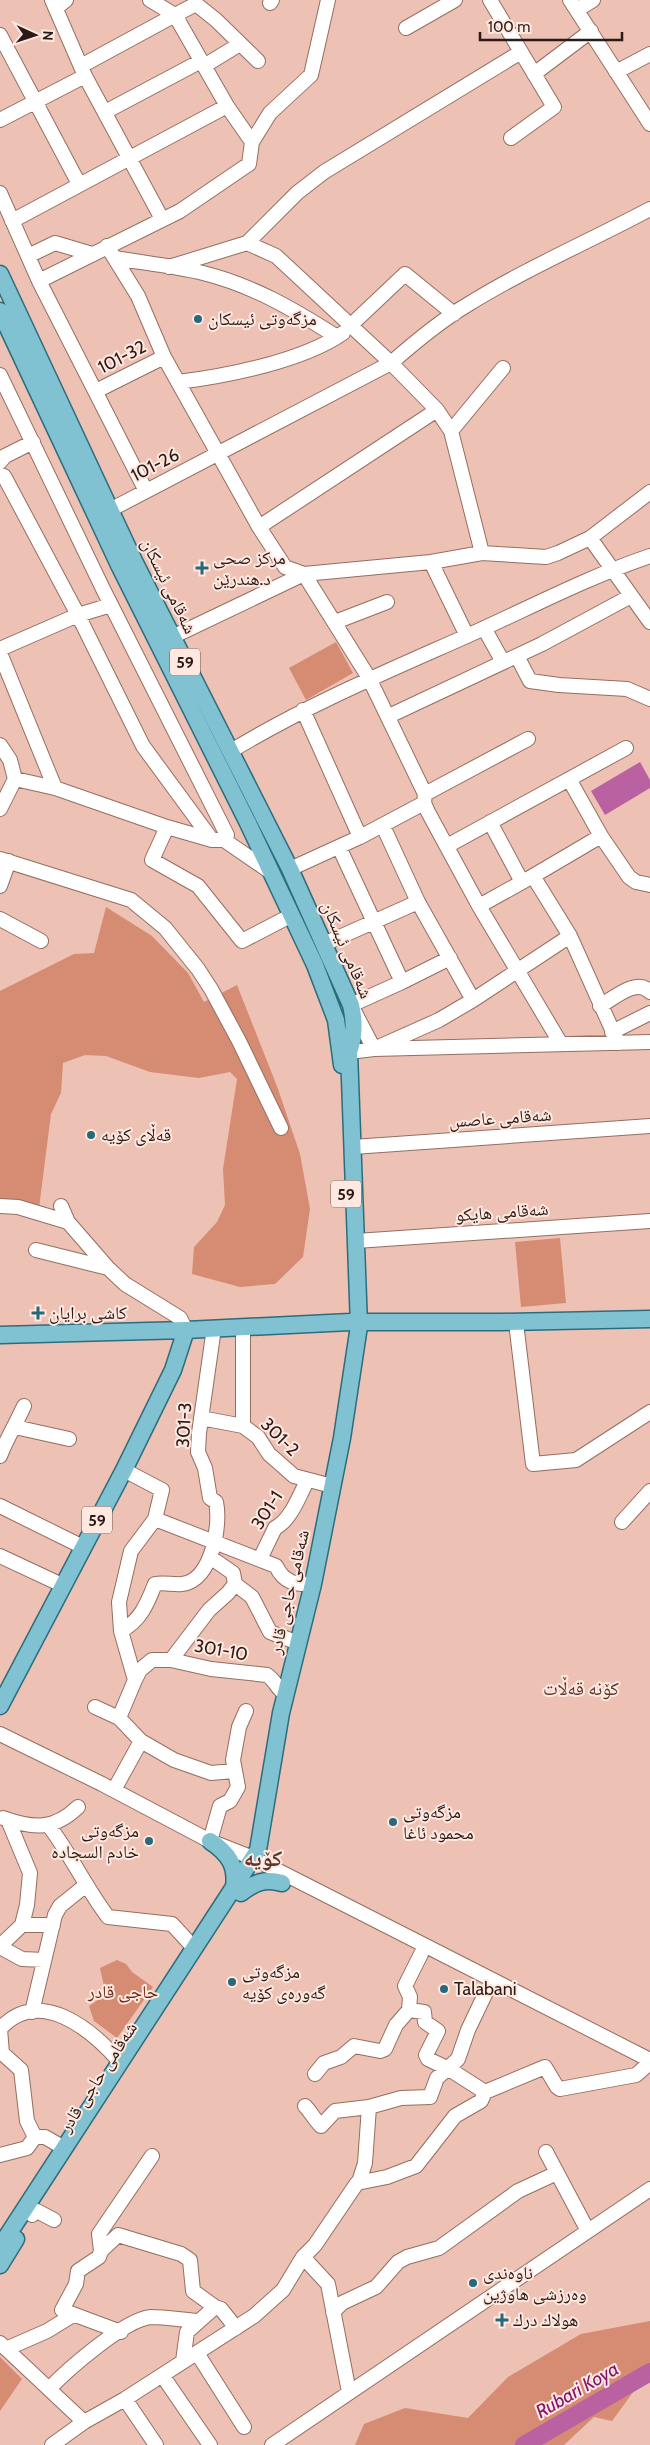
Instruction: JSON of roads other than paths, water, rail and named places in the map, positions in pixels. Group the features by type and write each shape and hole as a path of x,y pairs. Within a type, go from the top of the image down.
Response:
{"main road":[{"name":"شەقامی ئیسکان","path":"0,274 110,510 121,551 172,636 231,750 290,869 352,1005 354,1033 345,1052"},
{"name":"شەقامی ئیسکان","path":"2,319 121,551 292,915 334,1013 345,1052"},
{"path":"334,1013 352,1005"},
{"name":"59","path":"345,1052 353,1147 356,1241 355,1326"},
{"name":"59","path":"345,1052 355,1326"},
{"path":"0,1335 186,1333 355,1326 650,1319"},
{"path":"186,1333 242,1335 355,1326 517,1331 650,1329"},
{"name":"شەقامی حاجی قادر","path":"0,2265 237,1890 258,1850 285,1694 313,1584 342,1438 355,1326"},
{"name":"59","path":"0,1706 124,1470 173,1370 186,1333"},
{"path":"210,1841 230,1857 237,1890 264,1880 282,1883"},
{"name":"شەقامی حاجی قادر","path":"0,2246 194,1948 237,1890"}],"street":[{"path":"150,0 175,15 227,106 252,142"},
{"path":"38,280 180,211 247,167 250,161 252,142 270,113 311,75 328,0"},
{"path":"406,28 455,0"},
{"path":"490,0 554,107 510,138"},
{"path":"593,0 574,5 650,124"},
{"path":"0,120 35,102 175,15 192,2 258,61"},
{"path":"58,3 83,71 162,219"},
{"path":"534,74 591,31"},
{"path":"0,35 79,184"},
{"path":"105,112 240,44"},
{"path":"169,267 247,243 297,193 324,172 521,52"},
{"path":"616,72 650,54"},
{"path":"12,221 227,106"},
{"path":"0,193 38,280 146,491"},
{"name":"101-26","path":"110,510 391,363 432,328 505,283 650,209"},
{"path":"28,256 56,243 92,254"},
{"path":"247,243 276,256 391,363 437,410 451,431 482,553"},
{"path":"107,246 138,296 164,357 217,455 259,527 285,567 304,574 369,678 389,716 447,846 561,1044"},
{"path":"115,258 203,273 250,289 289,307 337,337"},
{"path":"178,382 214,378 274,362 321,346 352,326 405,274 454,314"},
{"name":"101-32","path":"96,391 164,357"},
{"path":"451,431 503,368"},
{"path":"0,375 221,838"},
{"path":"259,527 437,410"},
{"path":"0,462 5,456 32,442"},
{"path":"0,475 4,476 78,616 143,746 221,838 272,873"},
{"path":"172,636 304,574 431,562 482,553 546,557 590,538 650,492"},
{"path":"590,538 650,622"},
{"path":"231,750 303,710 369,678 650,556"},
{"path":"431,562 467,636"},
{"path":"389,716 517,656 631,596"},
{"path":"335,622 387,602"},
{"path":"56,788 0,651 78,616 111,605"},
{"path":"484,628 503,662"},
{"path":"517,656 530,681 559,685 628,689 650,699"},
{"path":"303,710 360,837"},
{"path":"290,869 383,826 424,798 528,739"},
{"path":"0,745 10,760 15,779 2,800"},
{"path":"447,846 626,748"},
{"path":"15,779 56,788 167,827 221,838 247,822"},
{"path":"570,779 602,836 629,877 636,882 650,885"},
{"path":"490,822 527,879 570,936 615,1037"},
{"path":"383,826 418,902 473,1000"},
{"path":"167,827 152,860 198,886 242,941 292,915"},
{"path":"480,906 602,836"},
{"path":"339,847 402,982"},
{"path":"0,886 4,860 131,900 165,928 198,969 211,989 240,1041 281,1128"},
{"path":"324,944 418,902"},
{"path":"0,919 41,941"},
{"path":"374,1050 439,1020 473,1000 570,936"},
{"path":"374,1050 352,1005 450,958"},
{"path":"600,1006 632,987 640,986 650,992"},
{"path":"615,1037 650,1013"},
{"path":"345,1052 561,1044 615,1037 650,1042"},
{"name":"شه‌قامی عاصس","path":"353,1147 650,1126"},
{"path":"0,1206 25,1208 68,1222"},
{"path":"61,1206 68,1222 108,1268 125,1284 180,1318 186,1333"},
{"name":"شه‌قامی هایكو","path":"356,1241 650,1221"},
{"path":"36,1250 108,1268"},
{"path":"517,1331 533,1464 576,1460 650,1412"},
{"name":"301-3","path":"121,1630 130,1626 145,1610 155,1584 182,1584 196,1579 210,1557 215,1542 218,1512 216,1502 210,1498 205,1468 198,1452 213,1335"},
{"path":"242,1335 243,1426"},
{"path":"0,1456 8,1429 24,1406"},
{"name":"301-2","path":"201,1418 243,1426 258,1437 277,1463 294,1476 307,1481 332,1486"},
{"path":"8,1429 69,1439"},
{"path":"124,1470 162,1490 155,1519 131,1551 119,1602 121,1630 135,1680"},
{"name":"301-1","path":"260,1559 275,1528 280,1525 291,1511 307,1481"},
{"path":"622,1522 650,1491"},
{"path":"0,1506 83,1547"},
{"path":"155,1519 276,1566 279,1574 296,1585 313,1584"},
{"path":"0,1556 62,1585"},
{"path":"210,1557 233,1573 235,1584 252,1597 270,1632 298,1643"},
{"path":"119,1718 140,1670 152,1660 171,1660 208,1610 228,1594 235,1584"},
{"name":"301-10","path":"171,1660 211,1669 267,1675 272,1678 279,1690 285,1694"},
{"path":"95,1706 119,1718 141,1741 174,1760 211,1773 234,1771"},
{"path":"210,1841 220,1806 230,1801 236,1794 238,1787 233,1760 239,1727 246,1711"},
{"path":"0,1734 114,1790 210,1841 253,1858 648,2066"},
{"path":"114,1790 141,1741"},
{"path":"4,1818 20,1824 49,1826 64,1820 78,1807"},
{"path":"4,1818 30,1874 27,1905 22,1924 2,1942 22,1959 44,1960"},
{"path":"49,1826 69,1853 86,1885 108,1917 172,1924 194,1948"},
{"path":"253,1858 265,1875 488,1988 648,2066"},
{"path":"32,2012 53,1925 60,1906 86,1885"},
{"path":"22,1924 53,1925"},
{"path":"315,2074 324,2063 341,2057 354,2046 384,2050 396,2025 409,2010 410,1997 405,1986 421,1954"},
{"path":"304,2106 321,2126 335,2111 369,2107 401,2098 430,2097 437,2078 458,2059 468,2030 488,1988"},
{"path":"409,2010 424,2012 424,2022 437,2030 437,2034 426,2055 428,2059 449,2069 486,2092"},
{"path":"35,2138 27,2121 21,2070 5,2061 2,2053 0,2029 7,2021 32,2012 54,2013 70,2018 102,2041 120,2062"},
{"path":"359,2182 388,2177 416,2166 455,2116 481,2100 486,2092 545,2067 557,2087 560,2088 636,2075 648,2066"},
{"path":"52,2445 84,2422 125,2399 254,2316 283,2290 303,2257 315,2245 347,2196 359,2182 365,2163 369,2107"},
{"path":"0,2154 28,2148 35,2138 45,2137 64,2148"},
{"path":"546,2152 588,2231"},
{"path":"84,2422 3,2346 47,2331 68,2312 78,2271 99,2257 101,2251 99,2234 152,2156"},
{"path":"333,2312 342,2303 376,2287 398,2262 439,2248 518,2191 557,2173"},
{"path":"272,2445 650,2189"},
{"path":"32,2215 37,2211 54,2220"},
{"path":"101,2251 118,2235 181,2254 190,2260 193,2291 220,2309 236,2328"},
{"path":"303,2257 328,2284 350,2392"},
{"path":"183,2361 186,2332 215,2307"},
{"path":"68,2312 121,2332"},
{"path":"49,2389 75,2363 139,2320 152,2317 198,2321"},
{"path":"197,2353 244,2427"},
{"path":"162,2374 210,2445"},
{"path":"125,2399 156,2445"}],"waterway":[{"name":"Rubari Koya","path":"524,2445 650,2372"}],"place":[{"name":"مزگەوتی ئیسکان","path":"198,319"},
{"name":"مرکز صحی د.هندرێن","path":"202,568"},
{"name":"قەڵای کۆیە","path":"91,1135"},
{"name":"كاشی برایان","path":"38,1313"},
{"name":"مزگه‌وتی محمود ئاغا","path":"393,1822"},
{"name":"مزگه‌وتی خادم السجاده","path":"149,1841"},
{"name":"مزگه‌وتی گه‌وره‌ی كۆیه","path":"232,1982"},
{"name":"Talabani","path":"444,1989"},
{"name":"ناوەندی وەرزشی هاوژین","path":"473,2283"},
{"name":"هولاك درك","path":"502,2320"}],"district":[{"name":"کۆنە قەڵات","path":"581,1688"},
{"name":"کۆیە","path":"263,1858"}],"park label":[{"name":"حاجی قادر","path":"123,1992"}]}
